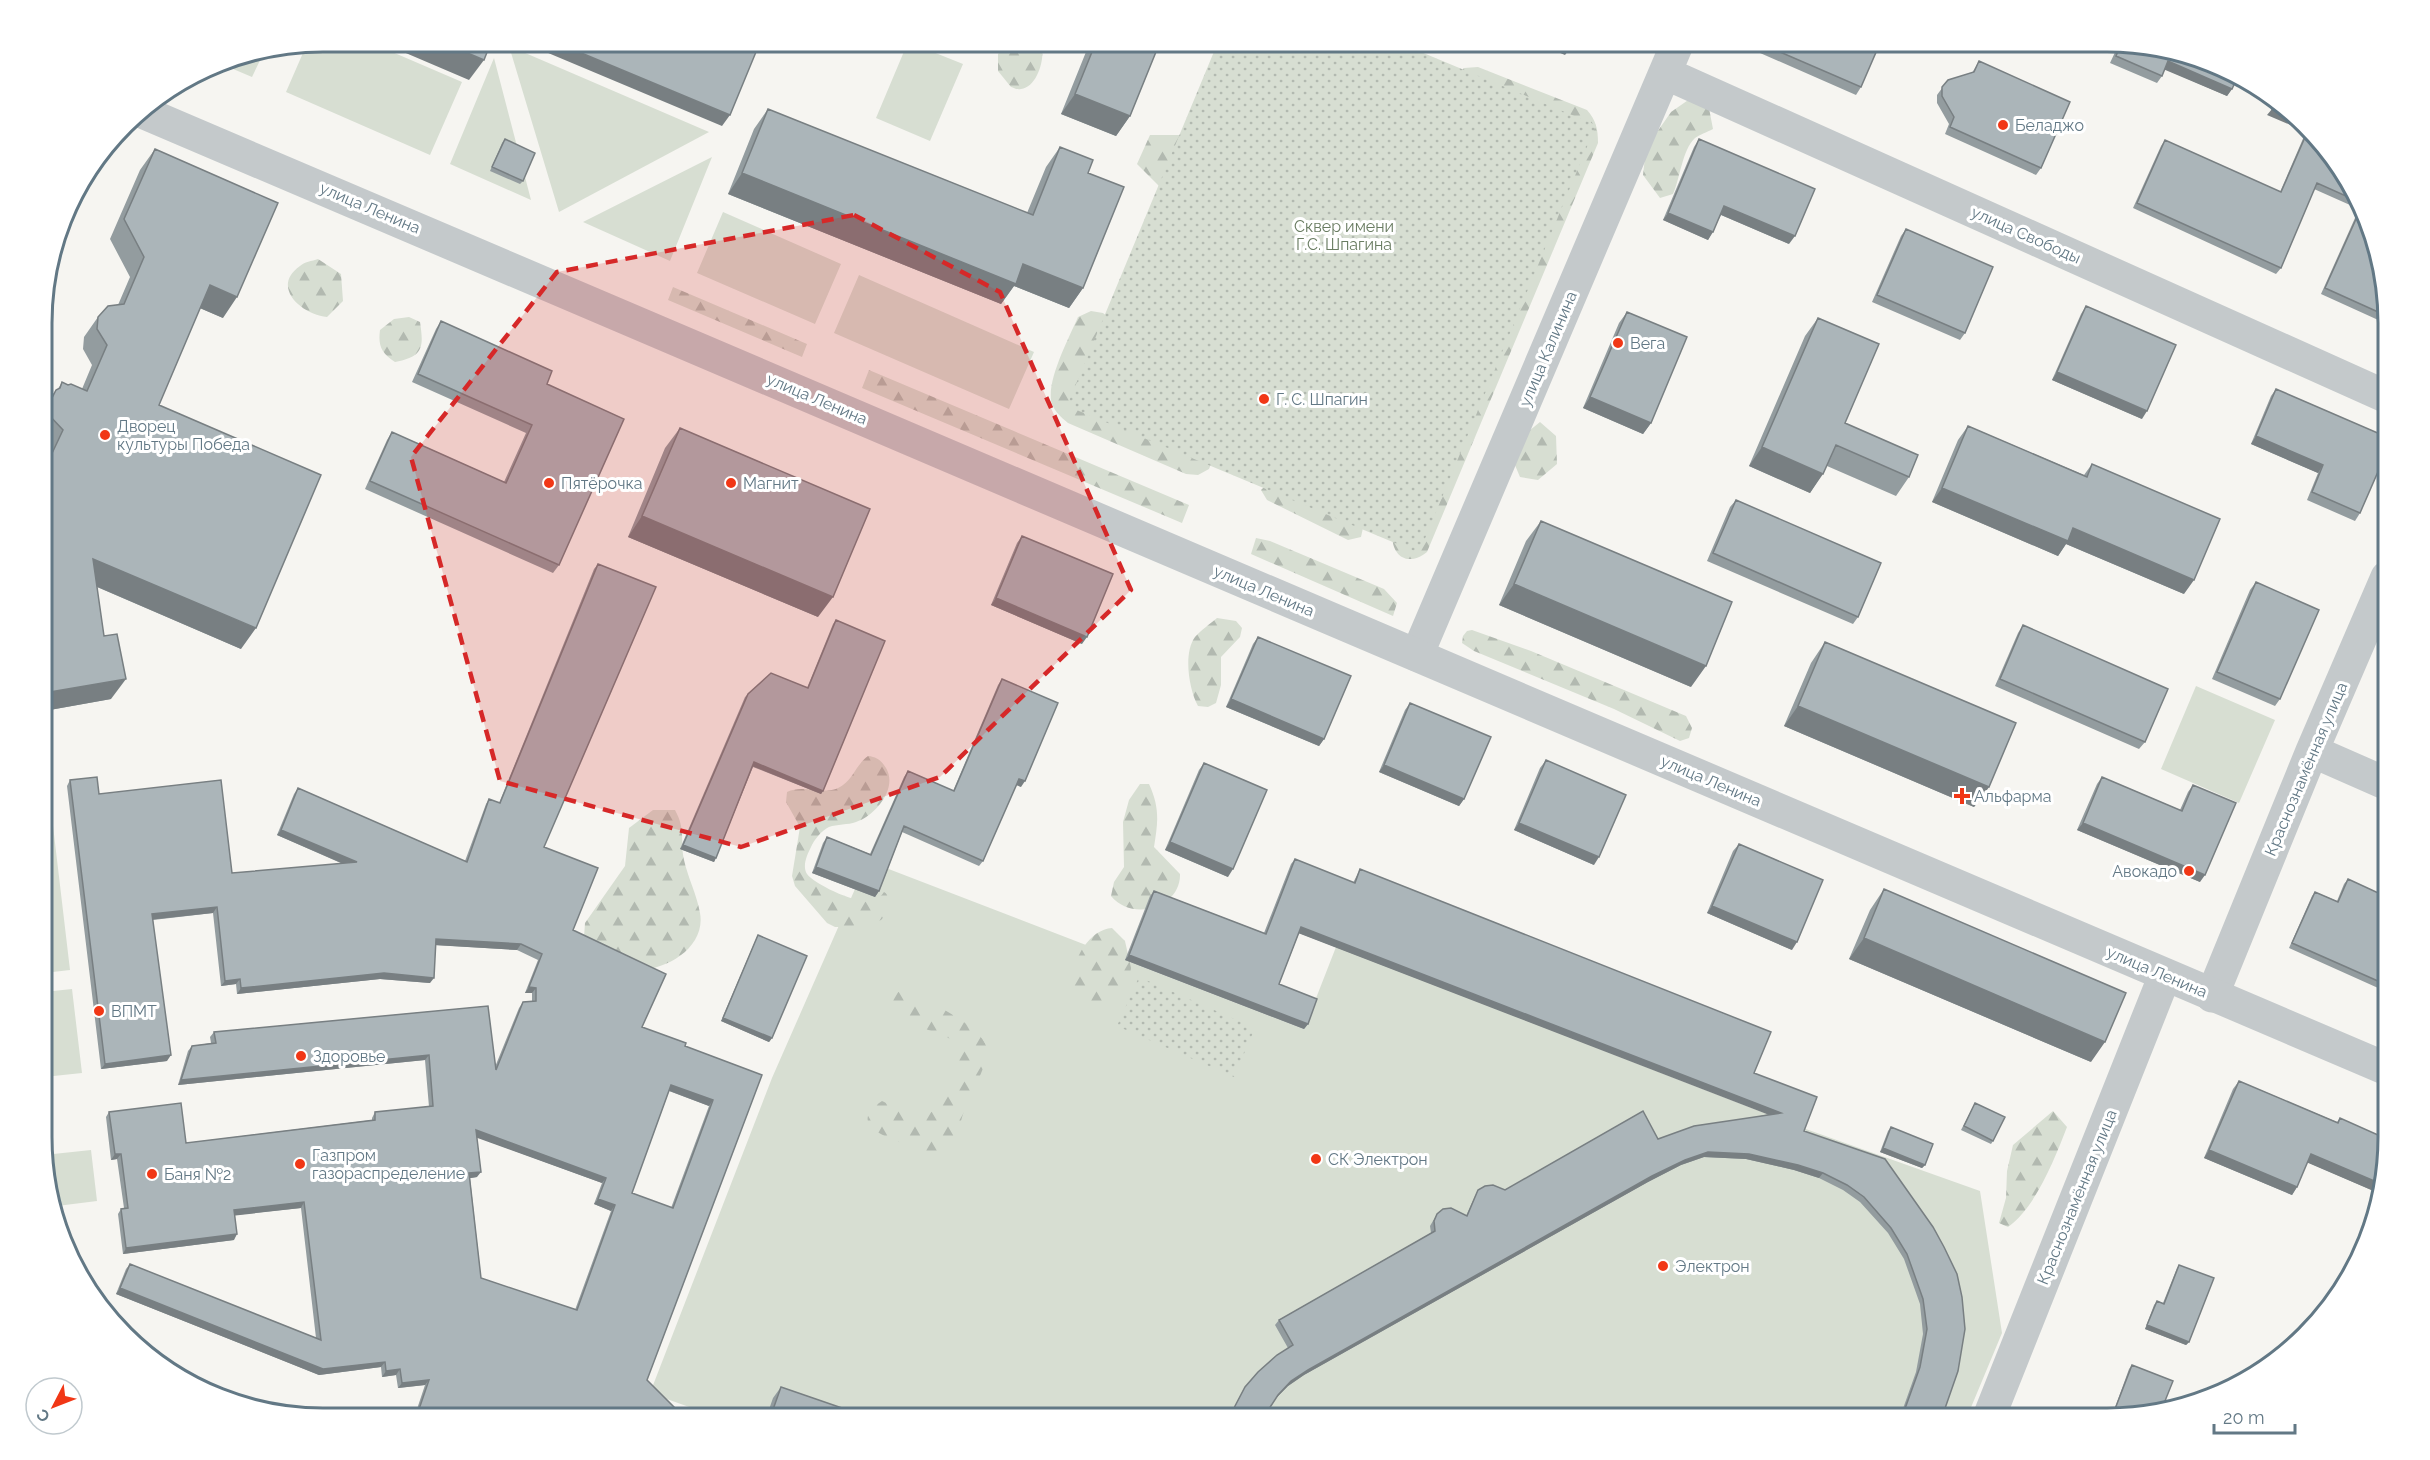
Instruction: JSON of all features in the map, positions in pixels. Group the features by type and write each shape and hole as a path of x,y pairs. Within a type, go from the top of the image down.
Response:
{"street":[{"name":"улица Калинина","path":"1417,655 1674,52"},
{"name":"улица Свободы","path":"1665,73 2378,393"},
{"name":"улица Ленина","path":"151,116 2378,1065"},
{"name":"Краснознамённая улица","path":"2212,996 2312,751 2378,598"},
{"path":"2312,751 2378,780"},
{"name":"Краснознамённая улица","path":"1993,1408 2165,975"}],"highlighted area":[{"path":"854,215 1000,292 1131,590 940,777 741,847 500,781 411,457 557,272"}],"green space":[{"path":"392,52 462,82 430,155 286,92 303,53 306,53"},
{"path":"511,52 523,52 709,132 559,212"},
{"path":"904,52 933,52 963,64 930,141 876,118"},
{"path":"1000,52 1042,52 1039,70 1032,83 1021,89 1011,87 998,71"},
{"name":"Сквер имени Г.С. Шпагина","path":"1214,52 1421,52 1596,125 1419,553 1067,406"},
{"path":"494,58 531,200 450,164"},
{"path":"260,60 252,77 232,69"},
{"path":"1478,67 1587,110 1596,125 1598,143 1427,552 1414,559 1408,559 1398,554 1392,534 1455,77 1464,68"},
{"path":"1694,96 1708,103 1713,129 1697,137 1691,143 1684,157 1673,194 1660,198 1643,175 1646,148 1671,112"},
{"path":"1150,135 1185,135 1170,197 1137,164"},
{"path":"712,157 670,261 583,222"},
{"path":"723,212 841,264 815,324 697,273"},
{"path":"318,259 341,274 343,301 327,317 317,315 300,306 289,291 288,283 292,274 300,266"},
{"path":"859,275 1034,352 1009,409 834,333"},
{"path":"673,287 807,344 802,357 668,300"},
{"path":"1091,311 1103,313 1114,322 1216,451 1209,469 1198,475 1186,474 1068,423 1057,412 1052,404 1051,395 1055,373 1078,317"},
{"path":"409,317 420,322 422,339 420,350 411,357 395,362 386,355 382,348 380,330 394,319"},
{"path":"869,370 1189,505 1182,523 862,388"},
{"path":"1540,422 1556,436 1557,464 1538,480 1520,477 1512,458 1519,439"},
{"path":"1281,470 1366,514 1361,537 1348,540 1267,500 1261,490"},
{"path":"1256,538 1270,541 1384,589 1397,603 1393,616 1251,554"},
{"path":"1217,618 1236,621 1242,628 1240,637 1221,657 1221,685 1216,703 1208,707 1198,706 1190,681 1189,652 1195,637"},
{"path":"1472,630 1531,651 1686,716 1692,728 1689,738 1680,741 1614,709 1474,651 1462,643 1463,636 1467,631"},
{"path":"2196,686 2275,720 2239,803 2161,769"},
{"path":"868,756 880,761 889,776 887,792 883,800 864,818 824,830 812,844 805,868 812,879 839,894 868,902 874,901 884,892 892,897 893,906 881,920 873,923 835,927 827,923 795,886 792,876 800,827 786,802 787,792 801,789 823,791 836,789 846,782"},
{"path":"1140,784 1149,784 1155,800 1157,822 1154,847 1180,874 1178,886 1173,895 1164,903 1142,909 1120,904 1111,896 1114,882 1124,867 1123,822 1129,800"},
{"path":"653,810 675,810 678,817 682,829 684,860 699,906 700,925 697,936 683,954 651,969 635,970 583,951 585,923 625,866 629,828"},
{"path":"52,817 70,970 52,972"},
{"name":"СК Электрон","path":"886,868 1304,1029 1336,947 1803,1128 1980,1191 2002,1333 1971,1408 692,1408 650,1393 772,1078 855,889 875,897"},
{"path":"1112,928 1125,941 1131,968 1128,986 1102,1012 1091,1010 1078,1001 1074,990 1073,977 1076,964 1081,951 1090,939 1100,931"},
{"path":"1139,977 1255,1028 1234,1077 1117,1026"},
{"path":"72,989 82,1073 52,1076 52,991"},
{"path":"898,992 935,1005 964,1022 984,1041 987,1050 984,1065 949,1154 934,1156 927,1154 878,1133 868,1122 872,1109 882,1101 913,1114 923,1115 932,1112 946,1097 957,1066 960,1047 944,1036 912,1024 895,1011 892,998"},
{"path":"2053,1111 2067,1127 2036,1195 2008,1227 1999,1223 2006,1198 2007,1171 2013,1145"},
{"path":"91,1150 97,1201 62,1205 53,1154"}],"building":[{"path":"465,52 487,52 484,60"},
{"path":"579,52 756,52 730,115"},
{"path":"1092,52 1156,52 1130,116 1075,94"},
{"path":"1780,52 1876,52 1861,87"},
{"path":"2117,53 2124,53 2177,62 2210,73 2234,85 2232,89 2168,61 2162,76 2116,56"},
{"name":"Беладжо","path":"1979,61 2070,102 2041,168 1950,127 1954,117 1942,96 1942,87 1948,80 1974,72"},
{"path":"768,109 1033,215 1060,147 1093,160 1088,173 1124,187 1083,288 1023,264 1016,284 742,173"},
{"path":"505,139 535,153 523,181 492,167"},
{"path":"1699,139 1815,189 1795,236 1724,206 1713,232 1668,213"},
{"path":"2304,139 2332,173 2345,196 2317,183 2281,268 2137,203 2165,140 2281,192"},
{"name":"Дворец культуры Победа","path":"155,149 278,203 237,297 210,285 159,405 321,475 256,628 93,559 104,636 117,634 126,679 52,692 52,453 63,430 52,418 52,398 62,382 87,391 107,345 97,329 98,317 108,306 124,304 144,257 124,219"},
{"path":"2356,218 2368,253 2377,312 2325,288"},
{"path":"1906,229 1993,267 1965,333 1877,295"},
{"path":"2086,306 2176,345 2147,411 2057,372"},
{"path":"1627,312 1687,337 1651,423 1590,397"},
{"path":"1818,318 1879,344 1845,423 1918,455 1909,477 1836,445 1823,474 1762,447"},
{"path":"441,321 552,371 547,384 624,419 559,565 370,481 392,432 506,483 532,425 418,374"},
{"path":"2276,389 2378,433 2378,472 2360,513 2312,492 2323,465 2256,436"},
{"path":"1968,426 2087,477 2092,464 2220,519 2194,580 2073,528 2068,541 1942,488"},
{"path":"680,428 870,509 833,597 642,516"},
{"path":"1736,500 1881,563 1858,617 1713,553"},
{"path":"1541,521 1732,602 1706,666 1514,584"},
{"path":"1022,536 1113,574 1087,637 996,598"},
{"path":"598,564 656,587 544,847 598,868 573,930 666,974 642,1027 762,1075 647,1380 675,1408 419,1408 429,1380 402,1383 400,1369 386,1371 385,1362 323,1369 120,1288 130,1264 321,1340 304,1202 234,1210 237,1234 126,1248 121,1209 128,1208 121,1154 115,1154 109,1112 181,1103 186,1143 375,1120 375,1112 433,1106 429,1055 181,1080 192,1046 216,1043 214,1032 488,1006 496,1070 523,1002 536,1001 536,988 529,987 542,954 521,944 436,939 434,978 384,973 241,988 240,979 225,981 217,907 152,914 171,1055 105,1064 70,780 97,777 99,794 221,780 232,873 357,862 281,830 298,788 467,862 489,799 500,803","holes":["671,1085 713,1100 673,1208 632,1193","476,1130 606,1178 598,1199 615,1205 577,1310 481,1278 469,1173 481,1172"]},
{"path":"2256,582 2319,610 2280,699 2217,672"},
{"path":"836,620 885,641 823,791 754,762 716,858 683,845 748,694 771,673 808,688"},
{"path":"2023,625 2168,689 2145,742 2000,679"},
{"path":"1258,637 1351,676 1324,739 1231,699"},
{"path":"1825,642 2016,723 1989,787 1798,706"},
{"path":"1002,679 1058,703 1025,781 1019,779 983,861 904,826 879,891 816,867 827,837 871,855 908,771 954,791"},
{"path":"1410,703 1491,737 1464,799 1384,765"},
{"path":"1546,760 1626,795 1599,857 1519,823"},
{"path":"1204,763 1267,790 1233,869 1170,842"},
{"path":"2102,777 2182,811 2193,785 2236,803 2205,875 2083,823"},
{"path":"1739,844 1823,880 1797,942 1712,906"},
{"path":"1295,859 1355,883 1360,869 1771,1032 1754,1073 1817,1097 1804,1131 1885,1159 1933,1227 1957,1274 1965,1329 1958,1371 1945,1408 1905,1408 1920,1367 1927,1329 1923,1299 1907,1254 1891,1228 1864,1197 1823,1173 1798,1165 1749,1154 1708,1152 1652,1176 1308,1370 1291,1381 1270,1408 1234,1408 1245,1387 1258,1372 1277,1355 1293,1345 1279,1320 1435,1231 1434,1221 1443,1209 1451,1208 1467,1216 1478,1190 1485,1186 1493,1185 1505,1190 1643,1111 1658,1139 1694,1126 1781,1113 1301,927 1279,984 1317,999 1308,1024 1129,955 1154,891 1266,934"},
{"path":"2348,879 2378,893 2378,981 2292,943 2315,892 2338,902"},
{"path":"1884,889 2126,993 2105,1042 1864,938"},
{"path":"758,935 807,956 772,1038 723,1018"},
{"path":"2239,1081 2338,1123 2340,1118 2378,1135 2373,1181 2311,1154 2297,1187 2209,1150"},
{"path":"1975,1103 2005,1117 1993,1141 1964,1126"},
{"path":"1891,1127 1933,1144 1925,1165 1883,1148"},
{"path":"2179,1265 2214,1278 2189,1342 2147,1325 2157,1301 2164,1304"},
{"path":"2132,1365 2173,1381 2165,1401 2116,1407"},
{"path":"781,1387 842,1408 774,1408"}],"place":[{"name":"Беладжо","path":"2003,125"},
{"name":"Вега","path":"1618,343"},
{"name":"Г. С. Шпагин","path":"1264,399"},
{"name":"Дворец культуры Победа","path":"105,435"},
{"name":"Пятёрочка","path":"549,483"},
{"name":"Магнит","path":"731,483"},
{"name":"Альфарма","path":"1962,796"},
{"name":"Авокадо","path":"2189,871"},
{"name":"ВПМТ","path":"99,1011"},
{"name":"Здоровье","path":"301,1056"},
{"name":"СК Электрон","path":"1316,1159"},
{"name":"Газпром газораспределение","path":"300,1164"},
{"name":"Баня №2","path":"152,1174"},
{"name":"Электрон","path":"1663,1266"}]}
